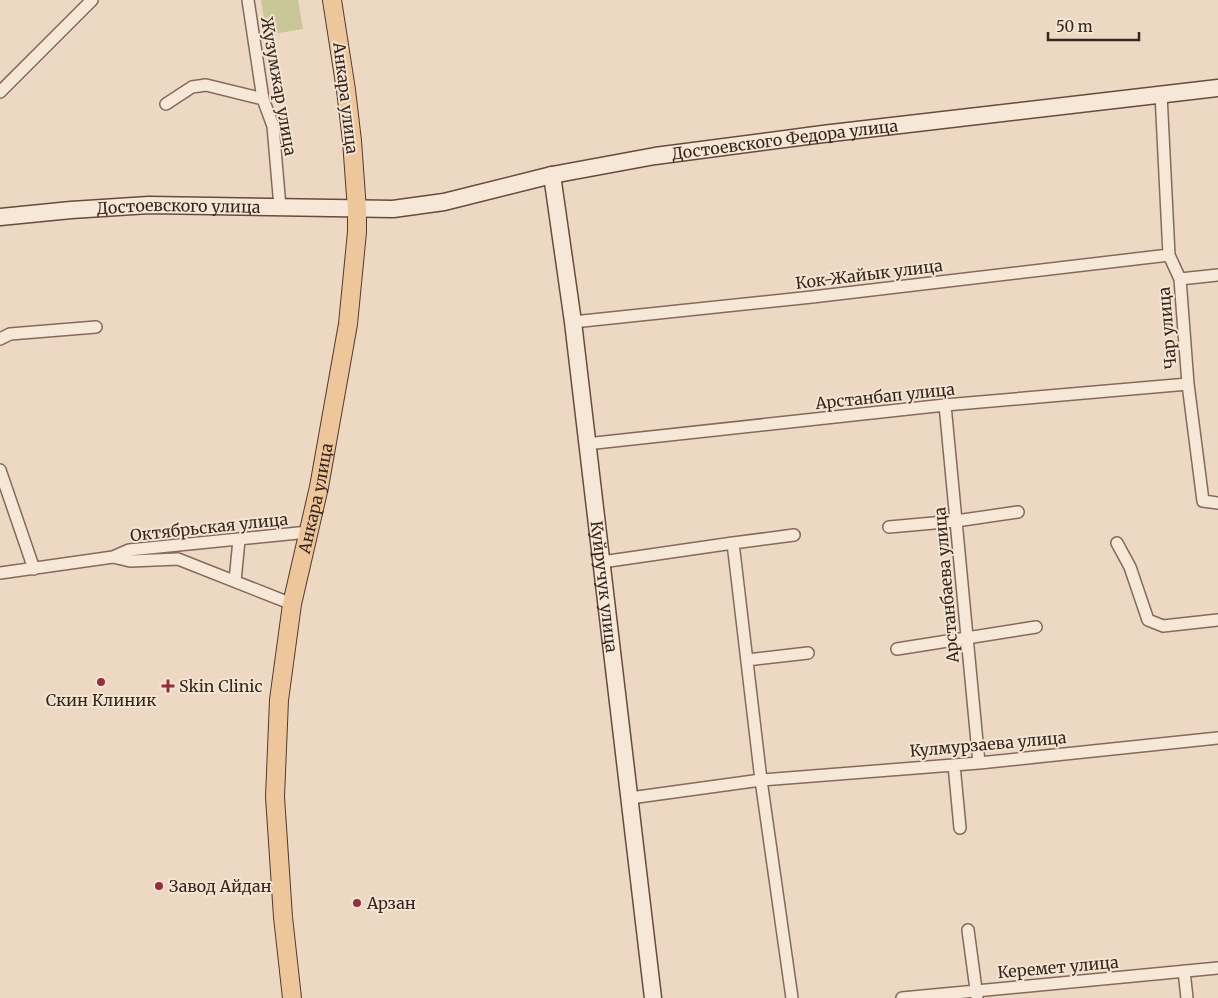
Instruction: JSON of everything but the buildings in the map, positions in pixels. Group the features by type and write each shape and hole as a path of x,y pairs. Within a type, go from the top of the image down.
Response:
{"main road":[{"name":"Анкара улица","path":"292,998 283,917 275,796 279,700 292,604 319,488 348,324 358,210 346,90 332,0"}],"street":[{"path":"0,92 92,0"},
{"name":"Жузумжар улица","path":"248,0 263,99 272,126 280,207"},
{"path":"166,104 192,87 206,85 263,99"},
{"name":"Достоевского Федора улица","path":"358,210 392,210 444,202 552,175 655,156 1218,88"},
{"name":"Чар улица","path":"1161,94 1169,255 1180,279 1188,384 1203,502 1218,504"},
{"name":"Куйручук улица","path":"552,175 573,322 653,998"},
{"name":"Достоевского улица","path":"0,216 149,205 358,210"},
{"name":"Кок-Жайык улица","path":"573,322 812,297 1169,255"},
{"path":"1180,279 1218,275"},
{"path":"0,339 10,334 96,327"},
{"name":"Арстанбап улица","path":"586,444 945,405 1188,384"},
{"name":"Арстанбаева улица","path":"945,405 979,762"},
{"path":"0,470 34,569"},
{"path":"889,526 1018,512"},
{"name":"Октябрьская улица","path":"0,573 113,557 129,550 308,532"},
{"path":"602,562 794,535"},
{"path":"235,581 239,540"},
{"path":"733,543 761,780 792,998"},
{"path":"1117,543 1130,567 1148,620 1163,626 1218,620"},
{"name":"Октябрьская улица","path":"113,557 130,561 178,559 292,604"},
{"path":"897,649 1036,627"},
{"path":"747,660 808,653"},
{"name":"Кулмурзаева улица","path":"630,798 761,780 954,765 1218,738"},
{"path":"954,765 960,828"},
{"path":"968,930 976,994"},
{"name":"Керемет улица","path":"902,998 976,994 1218,968"},
{"path":"1184,972 1187,998"}],"shaded area":[{"path":"261,0 298,0 303,29 267,35"}],"place":[{"name":"Скин Клиник","path":"101,682"},
{"name":"Skin Clinic","path":"168,686"},
{"name":"Завод Айдан","path":"159,886"},
{"name":"Арзан","path":"357,903"}]}
